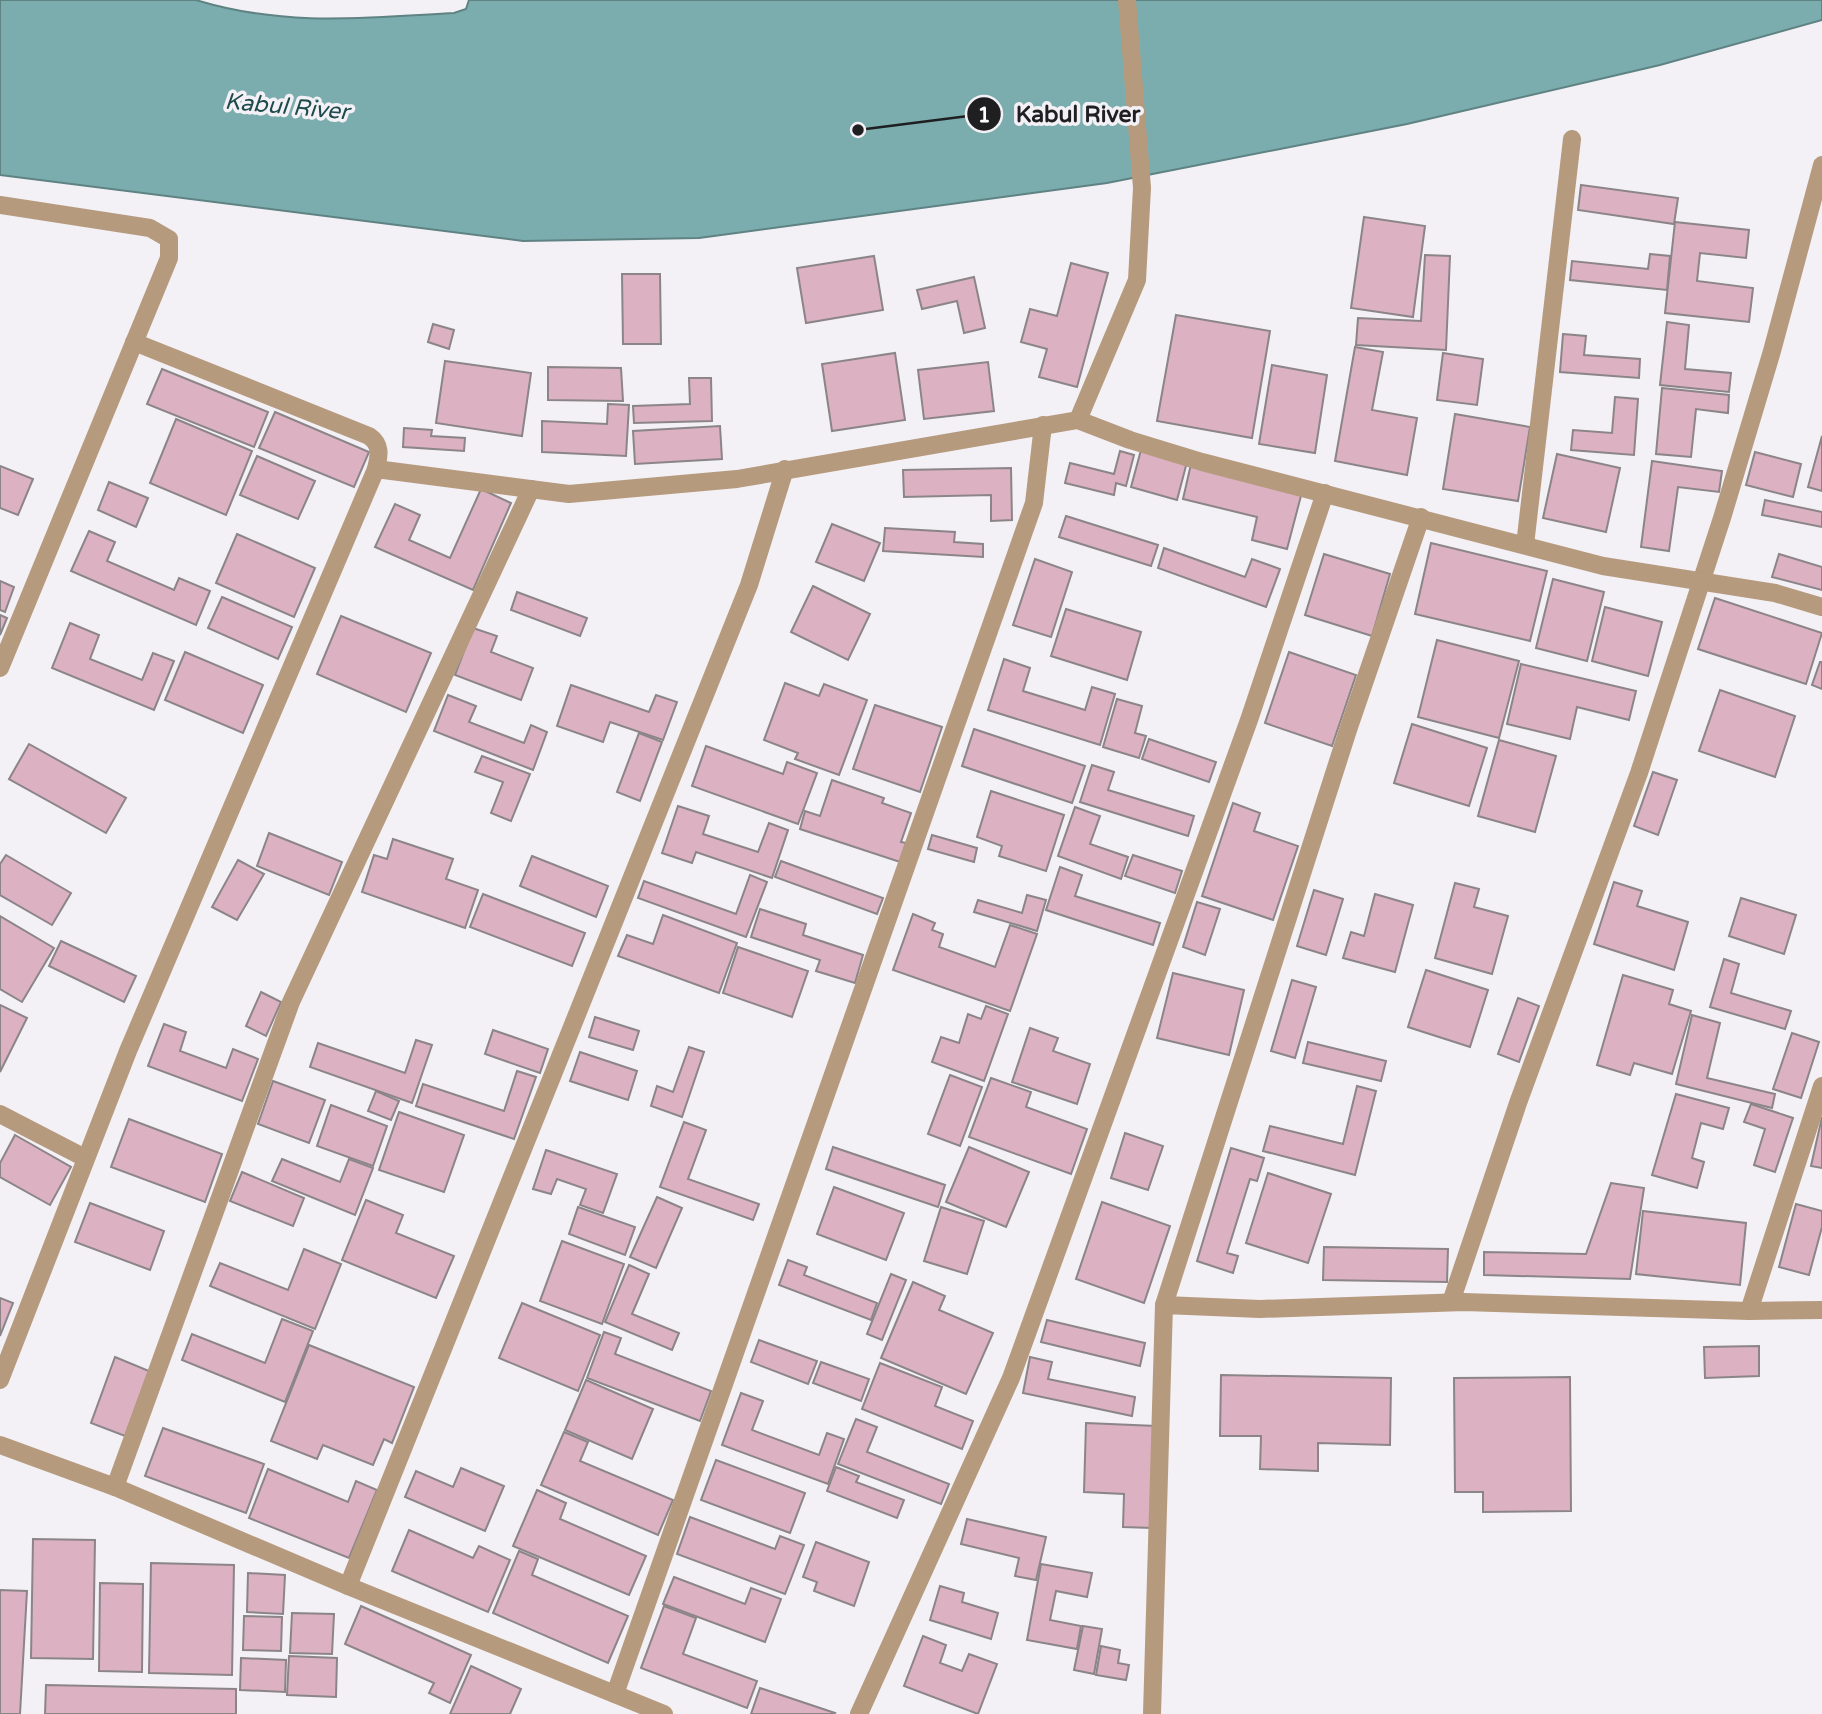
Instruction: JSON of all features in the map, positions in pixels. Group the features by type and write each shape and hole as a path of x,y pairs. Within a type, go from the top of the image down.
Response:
{"street":[{"path":"1078,420 1137,280 1142,188 1127,0"},
{"path":"1525,545 1572,139"},
{"path":"1451,1302 1518,1103 1639,773 1772,351 1822,165"},
{"path":"0,205 150,228 169,239 169,258 0,668"},
{"path":"0,1380 85,1158 376,469 380,450 376,441 369,436 134,342"},
{"path":"376,469 582,493 737,479 1078,420 1130,440 1603,566 1775,593 1822,607"},
{"path":"615,1695 1034,503 1043,425"},
{"path":"348,1586 749,585 785,469"},
{"path":"115,1487 291,1002 531,489"},
{"path":"859,1714 1011,1378 1249,720 1325,493"},
{"path":"1152,1714 1164,1306 1348,730 1420,517"},
{"path":"1749,1311 1822,1086"},
{"path":"0,1114 85,1158"},
{"path":"1164,1306 1260,1309 1451,1302 1749,1311 1822,1310"},
{"path":"0,1446 115,1487 348,1586 664,1714"}],"water":[{"path":"0,0 196,0 261,14 324,18 454,13 466,9 469,0 1822,0 1822,20 1660,65 1407,124 1107,183 699,238 523,241 0,175"}],"building":[{"path":"1581,185 1678,198 1674,224 1578,210"},
{"path":"1364,217 1425,226 1413,317 1351,308"},
{"path":"1675,222 1749,230 1746,258 1700,253 1697,281 1753,288 1749,322 1665,313"},
{"path":"1650,254 1670,256 1667,290 1570,280 1572,261 1648,269"},
{"path":"1425,255 1450,256 1446,350 1356,345 1358,318 1421,321"},
{"path":"874,256 883,310 806,323 797,268"},
{"path":"1071,263 1108,273 1077,387 1039,377 1047,349 1021,342 1030,309 1057,316"},
{"path":"622,274 660,274 661,344 623,344"},
{"path":"974,277 985,328 964,333 957,301 922,309 917,290"},
{"path":"1176,315 1270,331 1252,438 1157,421"},
{"path":"1667,322 1689,325 1685,369 1731,373 1729,392 1660,385"},
{"path":"433,324 454,330 449,349 428,342"},
{"path":"1563,334 1586,336 1584,355 1640,359 1639,378 1560,372"},
{"path":"1355,347 1383,352 1372,410 1417,418 1407,475 1335,461"},
{"path":"895,353 905,420 832,431 822,364"},
{"path":"1443,353 1483,359 1477,405 1437,400"},
{"path":"445,361 531,373 522,436 436,423"},
{"path":"988,362 994,411 924,419 918,370"},
{"path":"1272,365 1327,375 1315,453 1259,444"},
{"path":"548,367 621,368 623,401 548,400"},
{"path":"162,369 268,412 254,447 147,404"},
{"path":"689,378 711,378 712,421 634,423 633,406 690,404"},
{"path":"1662,388 1729,395 1728,413 1696,409 1691,457 1656,454"},
{"path":"1615,397 1638,399 1634,455 1571,450 1573,430 1612,433"},
{"path":"608,404 629,405 626,456 542,452 542,421 607,424"},
{"path":"275,412 369,452 354,487 259,448"},
{"path":"1455,414 1530,427 1518,501 1443,489"},
{"path":"176,419 252,451 226,515 150,483"},
{"path":"720,426 722,459 635,464 633,431"},
{"path":"404,428 432,430 431,436 465,438 464,451 403,447"},
{"path":"1822,436 1822,491 1808,487"},
{"path":"1141,450 1187,462 1177,500 1131,487"},
{"path":"1120,451 1134,455 1126,486 1116,483 1114,495 1065,483 1070,463 1114,474"},
{"path":"1755,452 1801,464 1793,497 1746,485"},
{"path":"1557,454 1620,468 1606,532 1543,518"},
{"path":"257,456 315,481 298,519 240,495"},
{"path":"1652,461 1722,471 1719,492 1678,487 1669,551 1641,547"},
{"path":"1191,464 1302,492 1287,549 1252,540 1257,517 1183,499"},
{"path":"0,466 33,479 18,515 0,508"},
{"path":"1011,468 1012,520 991,521 991,495 904,497 903,470"},
{"path":"109,482 148,498 136,527 98,510"},
{"path":"481,489 511,503 473,590 375,547 395,504 420,515 409,540 450,558"},
{"path":"1765,500 1822,512 1822,527 1762,515"},
{"path":"1066,516 1158,545 1151,566 1059,537"},
{"path":"832,524 880,543 864,581 816,562"},
{"path":"885,528 955,532 954,542 983,544 983,557 883,551"},
{"path":"89,531 115,542 107,561 174,590 179,578 210,591 196,625 71,571"},
{"path":"237,534 315,568 294,617 216,583"},
{"path":"1431,543 1547,571 1530,641 1415,614"},
{"path":"1164,548 1245,577 1252,559 1280,569 1266,607 1158,568"},
{"path":"1324,554 1390,574 1372,636 1305,615"},
{"path":"1779,554 1822,567 1822,590 1772,577"},
{"path":"1035,559 1072,572 1051,637 1013,625"},
{"path":"1553,579 1604,592 1587,661 1536,648"},
{"path":"0,581 14,587 5,612 0,610"},
{"path":"813,586 870,614 848,660 791,632"},
{"path":"517,592 587,618 580,636 511,610"},
{"path":"222,597 292,627 278,659 208,628"},
{"path":"1715,598 1822,633 1806,684 1698,649"},
{"path":"1605,607 1662,622 1648,676 1592,661"},
{"path":"1066,609 1141,632 1127,680 1051,656"},
{"path":"0,615 7,618 0,635"},
{"path":"341,616 431,653 406,712 317,674"},
{"path":"70,623 99,635 90,659 142,680 153,653 174,661 154,710 52,668"},
{"path":"473,628 497,636 491,652 533,668 521,700 455,675"},
{"path":"1437,640 1519,661 1499,738 1418,717"},
{"path":"185,652 263,685 243,733 165,700"},
{"path":"1289,652 1356,675 1332,746 1265,723"},
{"path":"1004,659 1030,668 1023,691 1085,710 1092,687 1115,694 1100,745 988,710"},
{"path":"1822,662 1822,689 1812,685"},
{"path":"1521,664 1636,691 1629,720 1577,707 1570,739 1507,724"},
{"path":"785,683 819,696 824,684 867,700 839,775 795,759 798,753 764,740"},
{"path":"571,685 649,712 656,695 677,702 663,740 610,722 603,742 557,726"},
{"path":"1720,690 1795,716 1775,777 1699,751"},
{"path":"448,695 476,706 469,722 524,743 531,725 547,732 533,770 434,731"},
{"path":"1117,699 1142,706 1135,733 1146,736 1139,758 1103,747"},
{"path":"875,705 942,727 920,792 853,769"},
{"path":"1412,724 1487,748 1469,806 1394,783"},
{"path":"974,729 1085,766 1072,803 962,766"},
{"path":"639,733 662,742 640,801 617,792"},
{"path":"1149,739 1216,762 1209,782 1142,759"},
{"path":"1499,740 1556,756 1535,832 1478,816"},
{"path":"29,744 126,798 106,833 9,779"},
{"path":"706,746 783,774 787,762 817,773 798,824 692,786"},
{"path":"482,756 530,774 511,821 491,813 503,782 475,772"},
{"path":"1092,765 1114,772 1108,790 1194,816 1188,836 1080,802"},
{"path":"1653,772 1677,780 1658,835 1634,826"},
{"path":"832,780 884,798 882,803 911,813 901,842 906,843 900,862 800,829 805,811 820,816"},
{"path":"991,791 1064,815 1046,871 999,856 1002,846 977,837"},
{"path":"1233,803 1260,813 1254,831 1298,846 1273,920 1202,896"},
{"path":"678,806 709,816 703,834 758,852 769,823 788,830 772,878 696,852 692,863 662,853"},
{"path":"1075,807 1100,816 1090,844 1128,857 1121,879 1058,856"},
{"path":"269,833 342,862 329,895 257,866"},
{"path":"932,835 977,848 974,862 928,849"},
{"path":"393,839 453,859 446,879 478,890 465,928 362,892 374,855 387,859"},
{"path":"6,855 71,893 52,925 0,895 0,864"},
{"path":"1133,855 1182,871 1175,893 1125,876"},
{"path":"532,856 608,886 596,917 520,886"},
{"path":"238,860 264,874 237,920 212,907"},
{"path":"781,861 883,898 877,914 775,877"},
{"path":"1060,867 1082,875 1075,896 1160,923 1153,945 1046,910"},
{"path":"750,875 767,882 746,937 638,898 644,881 736,914"},
{"path":"1614,882 1642,891 1637,906 1688,922 1674,970 1594,944"},
{"path":"1455,883 1479,889 1474,907 1508,916 1492,974 1435,958"},
{"path":"1314,890 1343,899 1326,955 1297,946"},
{"path":"483,894 585,933 572,966 470,927"},
{"path":"1375,894 1413,905 1395,972 1343,958 1351,932 1364,936"},
{"path":"1027,895 1046,900 1037,931 974,912 978,900 1022,913"},
{"path":"1741,898 1796,915 1784,954 1729,936"},
{"path":"1197,902 1220,909 1205,955 1183,947"},
{"path":"760,909 806,924 803,935 863,955 855,983 816,971 820,960 751,937"},
{"path":"913,914 935,923 932,930 943,934 939,947 995,967 1010,925 1037,934 1010,1011 893,970"},
{"path":"663,915 737,943 719,993 618,956 627,935 653,944"},
{"path":"0,916 54,948 22,1002 0,989"},
{"path":"61,941 136,976 124,1002 49,966"},
{"path":"738,947 808,971 792,1017 723,993"},
{"path":"1724,959 1739,964 1731,993 1791,1011 1785,1029 1710,1007"},
{"path":"1426,970 1488,990 1470,1047 1408,1027"},
{"path":"1173,973 1244,990 1229,1055 1157,1038"},
{"path":"1623,975 1673,990 1669,1004 1691,1011 1672,1074 1634,1063 1630,1075 1597,1065"},
{"path":"1292,980 1316,987 1295,1058 1271,1051"},
{"path":"261,992 281,1002 266,1036 246,1026"},
{"path":"1518,998 1539,1006 1519,1062 1498,1054"},
{"path":"0,1005 27,1018 0,1072"},
{"path":"986,1006 1008,1014 984,1081 932,1062 941,1037 959,1043 968,1014 981,1019"},
{"path":"1692,1015 1720,1023 1707,1078 1775,1094 1772,1108 1676,1084"},
{"path":"595,1017 639,1031 633,1050 589,1037"},
{"path":"164,1024 186,1032 180,1051 226,1068 233,1049 258,1059 242,1101 148,1066"},
{"path":"1030,1028 1058,1038 1053,1051 1090,1064 1077,1104 1012,1082"},
{"path":"493,1030 548,1049 540,1073 485,1054"},
{"path":"1792,1033 1819,1042 1801,1098 1773,1089"},
{"path":"416,1040 432,1045 412,1103 310,1067 318,1043 405,1073"},
{"path":"1308,1042 1386,1061 1381,1081 1303,1063"},
{"path":"689,1047 704,1052 682,1117 651,1106 657,1086 673,1092"},
{"path":"580,1052 637,1071 628,1100 570,1081"},
{"path":"517,1071 536,1077 514,1139 416,1106 423,1084 504,1111"},
{"path":"950,1075 982,1087 960,1146 928,1134"},
{"path":"991,1078 1031,1092 1026,1107 1087,1129 1071,1174 969,1137"},
{"path":"273,1081 325,1100 309,1143 258,1124"},
{"path":"1357,1086 1376,1091 1355,1175 1263,1151 1270,1126 1343,1144"},
{"path":"376,1091 399,1101 391,1120 368,1111"},
{"path":"1676,1094 1729,1108 1723,1129 1701,1123 1692,1158 1704,1162 1697,1188 1652,1175"},
{"path":"1751,1104 1793,1118 1775,1172 1754,1165 1765,1129 1744,1122"},
{"path":"331,1105 387,1126 373,1166 317,1146"},
{"path":"399,1112 464,1135 444,1192 379,1170"},
{"path":"1822,1117 1822,1168 1811,1166"},
{"path":"129,1119 222,1154 205,1202 111,1167"},
{"path":"684,1122 706,1130 688,1179 759,1204 753,1220 660,1187"},
{"path":"1125,1133 1163,1146 1148,1190 1111,1178"},
{"path":"15,1135 71,1167 50,1205 0,1177 0,1163"},
{"path":"833,1147 945,1185 938,1207 826,1169"},
{"path":"969,1147 1029,1172 1006,1227 946,1202"},
{"path":"1231,1148 1264,1158 1257,1181 1250,1179 1227,1253 1238,1256 1233,1273 1197,1261"},
{"path":"546,1150 617,1174 603,1213 580,1205 586,1189 557,1179 551,1194 533,1189"},
{"path":"282,1159 340,1182 349,1159 373,1168 355,1215 272,1181"},
{"path":"242,1172 304,1198 293,1226 230,1201"},
{"path":"1268,1173 1331,1194 1308,1263 1246,1243"},
{"path":"1611,1183 1644,1188 1630,1279 1484,1275 1484,1252 1586,1254"},
{"path":"834,1187 904,1213 886,1260 817,1234"},
{"path":"657,1197 682,1208 656,1268 630,1257"},
{"path":"366,1200 403,1215 396,1233 454,1256 436,1298 342,1260"},
{"path":"1102,1202 1170,1226 1144,1303 1076,1279"},
{"path":"90,1203 164,1231 150,1270 75,1242"},
{"path":"1796,1204 1822,1211 1822,1227 1809,1275 1779,1267"},
{"path":"578,1207 635,1227 625,1255 569,1234"},
{"path":"941,1207 984,1221 967,1274 924,1261"},
{"path":"1643,1211 1746,1223 1740,1285 1636,1274"},
{"path":"562,1241 624,1264 602,1324 540,1301"},
{"path":"1324,1247 1448,1249 1447,1282 1323,1280"},
{"path":"304,1249 341,1264 315,1329 210,1286 220,1263 288,1290"},
{"path":"788,1260 807,1267 804,1275 877,1303 871,1320 779,1285"},
{"path":"629,1265 649,1274 632,1314 679,1333 672,1350 605,1322"},
{"path":"891,1274 906,1280 882,1340 867,1334"},
{"path":"913,1282 945,1296 939,1310 993,1333 966,1394 881,1358"},
{"path":"0,1298 13,1303 0,1336"},
{"path":"522,1303 600,1335 578,1391 499,1358"},
{"path":"282,1319 313,1331 285,1402 182,1360 192,1334 265,1363"},
{"path":"1047,1320 1145,1343 1140,1366 1041,1342"},
{"path":"604,1332 621,1338 615,1354 711,1391 700,1421 587,1378"},
{"path":"759,1340 817,1361 808,1384 751,1362"},
{"path":"309,1345 414,1387 392,1443 384,1439 373,1465 323,1445 317,1459 271,1441"},
{"path":"1759,1346 1759,1376 1705,1378 1704,1347"},
{"path":"115,1357 149,1371 125,1436 91,1423"},
{"path":"1030,1357 1052,1362 1048,1379 1135,1397 1132,1416 1023,1393"},
{"path":"821,1362 869,1379 861,1401 813,1383"},
{"path":"880,1363 942,1387 935,1406 973,1421 962,1449 862,1409"},
{"path":"1221,1375 1391,1378 1390,1445 1318,1443 1318,1471 1260,1469 1261,1436 1220,1436"},
{"path":"1570,1377 1571,1511 1483,1512 1483,1492 1455,1492 1454,1378"},
{"path":"586,1380 653,1409 632,1459 565,1430"},
{"path":"741,1393 763,1401 752,1430 819,1455 827,1433 844,1439 828,1484 722,1445"},
{"path":"856,1419 877,1427 867,1452 949,1484 941,1504 838,1464"},
{"path":"1086,1423 1156,1426 1152,1528 1123,1527 1124,1494 1084,1492"},
{"path":"163,1428 264,1464 246,1513 145,1476"},
{"path":"564,1432 588,1442 580,1461 673,1500 658,1535 541,1485"},
{"path":"716,1460 805,1493 790,1533 701,1500"},
{"path":"836,1467 859,1476 856,1482 904,1500 897,1518 827,1491"},
{"path":"461,1468 504,1486 485,1531 405,1497 416,1471 453,1487"},
{"path":"268,1469 348,1502 356,1481 377,1490 349,1558 249,1518"},
{"path":"537,1490 566,1503 560,1519 646,1556 629,1595 513,1546"},
{"path":"690,1517 775,1549 780,1536 804,1545 785,1594 677,1554"},
{"path":"967,1519 1046,1537 1036,1580 1015,1576 1019,1558 961,1544"},
{"path":"409,1530 473,1558 479,1546 510,1560 488,1612 392,1571"},
{"path":"33,1539 95,1540 93,1659 31,1658"},
{"path":"816,1542 869,1562 854,1606 814,1591 817,1582 803,1577"},
{"path":"519,1551 538,1559 532,1575 628,1616 608,1663 493,1613"},
{"path":"151,1563 234,1565 232,1675 149,1673"},
{"path":"1041,1564 1092,1573 1087,1597 1056,1591 1050,1620 1081,1626 1077,1649 1027,1640"},
{"path":"248,1573 285,1575 283,1614 247,1612"},
{"path":"674,1577 745,1604 751,1588 781,1599 765,1642 663,1604"},
{"path":"100,1583 143,1584 142,1672 99,1671"},
{"path":"940,1586 964,1593 962,1602 998,1613 991,1639 930,1620"},
{"path":"0,1590 27,1591 20,1714 0,1714"},
{"path":"361,1606 471,1655 450,1703 429,1693 434,1683 345,1644"},
{"path":"664,1606 696,1618 683,1654 757,1681 747,1708 641,1668"},
{"path":"292,1613 334,1614 332,1654 290,1653"},
{"path":"244,1616 282,1617 281,1651 243,1650"},
{"path":"1083,1626 1102,1629 1094,1674 1074,1670"},
{"path":"923,1636 946,1645 940,1663 962,1671 969,1654 997,1664 978,1714 904,1686"},
{"path":"1101,1646 1120,1650 1118,1663 1129,1665 1126,1680 1096,1675"},
{"path":"289,1656 337,1658 336,1697 287,1695"},
{"path":"241,1658 286,1660 285,1692 240,1690"},
{"path":"471,1666 521,1689 510,1714 450,1714"},
{"path":"46,1685 236,1689 236,1714 45,1714"},
{"path":"760,1688 835,1713 751,1714"}],"place":[{"name":"Kabul River","path":"858,130"}]}
